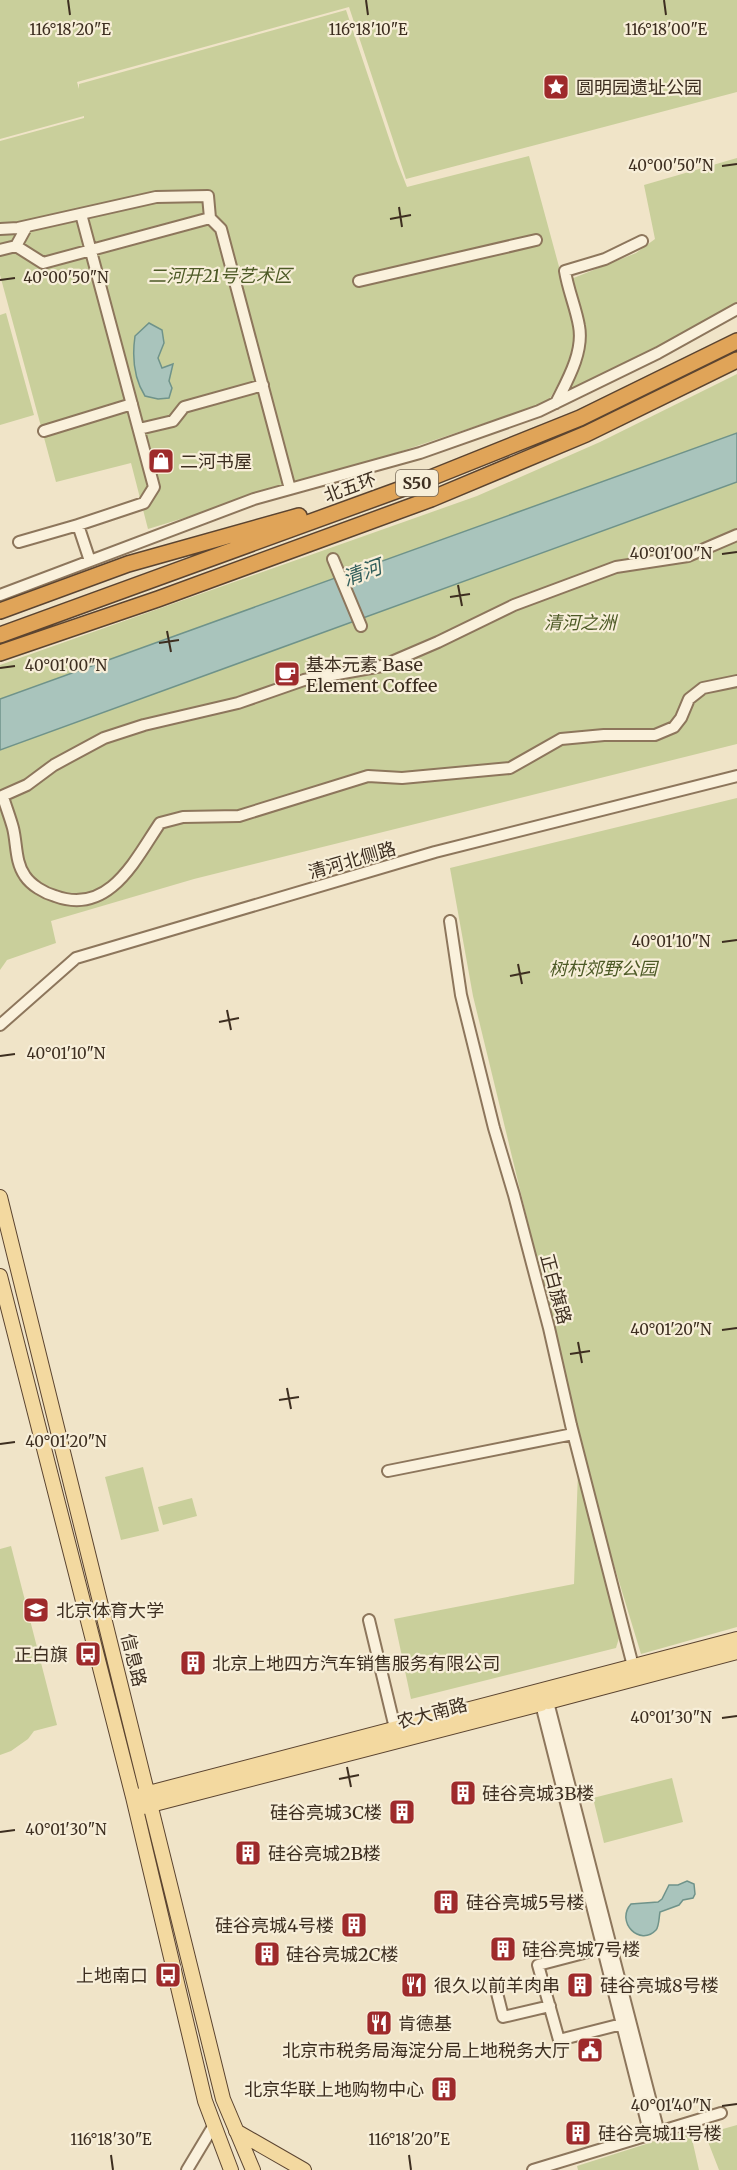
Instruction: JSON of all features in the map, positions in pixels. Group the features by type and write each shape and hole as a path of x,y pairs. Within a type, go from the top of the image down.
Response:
{"highway":[{"name":"北五环","path":"0,635 423,481 580,418 737,341"},
{"name":"S50","path":"0,653 431,499 586,434 737,360"},
{"path":"0,611 128,564 423,481"}],"main road":[{"name":"信息路","path":"0,1197 223,2098 253,2170"},
{"name":"信息路","path":"0,1276 134,1803 205,2101 231,2170"},
{"name":"农大南路","path":"150,1799 395,1728 737,1639"},
{"name":"农大南路","path":"134,1803 545,1703 737,1652"},
{"path":"236,2131 304,2170"}],"street":[{"path":"0,230 156,197 208,196 210,218 221,229 290,489"},
{"path":"19,542 144,503 154,487 81,214"},
{"path":"0,250 16,246 43,263 210,218"},
{"path":"16,246 27,226"},
{"path":"359,281 536,240"},
{"path":"555,403 569,376 577,354 580,335 565,271 604,259 642,241"},
{"path":"0,595 254,499 420,453 539,411 658,353 737,309"},
{"path":"139,429 173,421 184,407 262,386"},
{"path":"44,431 132,404"},
{"path":"78,525 90,561"},
{"path":"737,535 688,556 616,567 514,605 382,666 304,680 238,704 144,725 104,738 54,765 27,785 2,797 13,828 19,864 25,877 45,892 68,901 98,897 123,878 160,823 183,817 239,816 368,776 402,778 510,768 561,739 604,735 655,735 674,727 681,718 689,699 703,688 737,681"},
{"path":"335,564 361,626"},
{"name":"清河北侧路","path":"0,1024 76,958 435,852 737,776"},
{"name":"正白旗路","path":"450,921 461,995 494,1128 549,1328 573,1434 633,1666"},
{"path":"388,1471 573,1434"},
{"path":"369,1620 395,1728"},
{"path":"545,1703 622,2024 654,2134"},
{"path":"545,1703 654,2134"},
{"path":"603,1948 538,1965 559,2040 622,2024"},
{"path":"496,1989 503,2017 550,2006"},
{"path":"533,2170 721,2113"},
{"path":"187,2170 214,2125"}],"green space":[{"name":"二河开21号艺术区","path":"0,0 737,0 737,92 406,179 349,7 77,82 79,89 79,84 346,10 407,187 529,156 577,333 572,359 548,402 387,456 148,529 131,463 56,482 0,275 0,141 84,118 84,116 0,139"},
{"path":"737,158 737,306 655,350 565,393 584,348 586,330 571,279 636,253 655,239 644,185"},
{"path":"6,313 34,415 0,425 0,315"},
{"name":"清河之洲","path":"737,374 737,744 194,879 51,921 56,943 7,960 0,970 0,665 477,496 600,442"},
{"name":"树村郊野公园","path":"737,798 737,1627 641,1654 600,1519 473,996 450,868"},
{"path":"143,1467 159,1531 121,1540 105,1477"},
{"path":"578,1472 619,1638 616,1648 411,1699 394,1619 574,1584"},
{"path":"192,1498 197,1516 163,1525 158,1507"},
{"path":"11,1546 57,1725 34,1731 28,1739 11,1751 0,1755 0,1549"},
{"path":"672,1778 683,1822 604,1843 593,1798"},
{"path":"737,2125 737,2170 719,2170 705,2134"},
{"path":"690,2130 699,2170 578,2170 577,2166"}],"water":[{"path":"149,323 162,330 164,343 158,358 162,368 173,364 169,381 172,388 169,398 158,399 145,396 136,374 135,336"},
{"name":"清河","path":"737,433 737,482 0,750 0,699"},
{"path":"687,1881 694,1884 693,1898 683,1900 679,1905 660,1912 657,1929 650,1935 643,1936 631,1930 626,1918 631,1904 658,1902 669,1885 678,1885"}],"place":[{"name":"圆明园遗址公园","path":"556,87"},
{"name":"二河书屋","path":"161,461"},
{"name":"基本元素 Base Element Coffee","path":"287,674"},
{"name":"北京体育大学","path":"36,1610"},
{"name":"正白旗","path":"88,1654"},
{"name":"北京上地四方汽车销售服务有限公司","path":"193,1663"},
{"name":"硅谷亮城3B楼","path":"463,1793"},
{"name":"硅谷亮城3C楼","path":"402,1812"},
{"name":"硅谷亮城2B楼","path":"248,1853"},
{"name":"硅谷亮城5号楼","path":"446,1902"},
{"name":"硅谷亮城4号楼","path":"354,1925"},
{"name":"硅谷亮城7号楼","path":"503,1949"},
{"name":"硅谷亮城2C楼","path":"267,1954"},
{"name":"上地南口","path":"168,1975"},
{"name":"很久以前羊肉串","path":"414,1985"},
{"name":"硅谷亮城8号楼","path":"580,1985"},
{"name":"肯德基","path":"379,2023"},
{"name":"北京市税务局海淀分局上地税务大厅","path":"590,2050"},
{"name":"北京华联上地购物中心","path":"444,2089"},
{"name":"硅谷亮城11号楼","path":"578,2133"}]}
